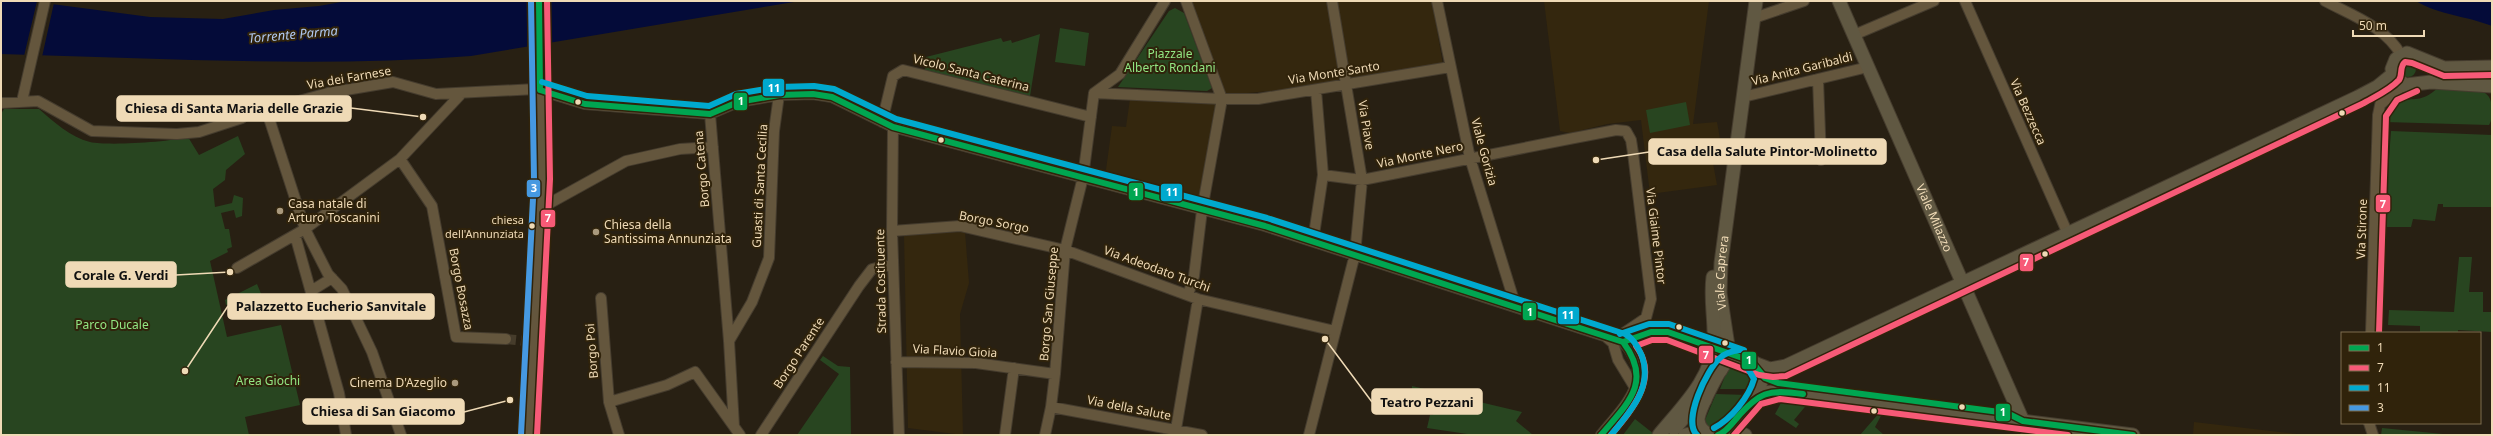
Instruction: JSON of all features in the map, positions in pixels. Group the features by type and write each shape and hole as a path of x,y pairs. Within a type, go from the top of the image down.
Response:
{"main road":[{"name":"Viale Caprera","path":"1714,369 1727,353 1728,343 1721,302 1720,275 1756,1"},
{"name":"Viale Milazzo","path":"1839,1 1961,284 2029,435"},
{"path":"1659,435 1695,389 1714,369 1734,359 1744,359 1770,369 1783,368 2358,97 2377,87 2393,75 2394,62 2401,55 2410,53 2441,68 2462,70 2492,67"},
{"path":"2411,84 2419,80 2424,70 2419,58"},
{"path":"2393,75 2400,82 2411,84 2435,82 2492,86"},
{"name":"Viale Caprera","path":"1714,369 1714,341 1711,300 1723,206 1733,173"},
{"path":"1713,434 1759,392 1762,382 1760,372 1754,363"},
{"path":"1713,434 1701,428 1698,420 1708,396 1714,369"},
{"path":"1752,399 1763,393 1780,391 2011,421 2023,420 2133,435"},
{"path":"1669,435 1708,396"},
{"path":"1685,435 1698,432 1713,434 1734,430 1745,435"}],"street":[{"path":"23,96 46,1"},
{"path":"529,435 529,341 541,208 542,179 539,1"},
{"path":"1094,93 1120,74 1165,1"},
{"path":"1186,1 1222,99 1202,210 1194,276 1188,295"},
{"name":"Via Piave","path":"1309,435 1355,254 1362,180 1332,1"},
{"name":"Viale Gorizia","path":"1438,1 1450,67 1470,158 1516,307"},
{"path":"1754,18 1804,1"},
{"path":"1854,35 1934,1"},
{"name":"Via Bezzecca","path":"1965,1 2068,234"},
{"path":"2325,1 2366,23 2390,39 2401,55"},
{"name":"Via Monte Santo","path":"1222,99 1258,99 1450,67"},
{"name":"Via Anita Garibaldi","path":"1743,97 1857,68 1868,67"},
{"name":"Vicolo Santa Caterina","path":"882,122 893,76 903,70 1091,117"},
{"path":"2462,70 2474,73 2492,74"},
{"name":"Via Stirone","path":"2371,332 2378,125 2385,89 2393,75"},
{"path":"1818,79 1821,160"},
{"name":"Via dei Farnese","path":"305,229 262,110 328,93 389,82 404,83 432,93 540,90 585,104 710,114"},
{"path":"2381,104 2400,88 2411,84"},
{"path":"1313,241 1323,175 1316,90"},
{"path":"237,268 305,229 400,159 462,93"},
{"path":"1094,93 1222,99"},
{"name":"Borgo San Giuseppe","path":"1044,435 1051,407 1055,374 1066,250 1084,177 1094,93"},
{"path":"710,114 738,102 779,95 813,94 832,98 893,127 1084,177 1313,241 1604,335 1623,342 1635,358 1639,375 1635,388 1625,406 1601,435"},
{"name":"Guasti di Santa Cecilia","path":"729,341 752,302 769,258 774,132 779,95"},
{"path":"1,103 23,96 48,105 92,131 177,134 199,132 242,118"},
{"name":"Borgo Catena","path":"710,114 729,341 734,426"},
{"name":"Strada Costituente","path":"893,127 892,231 899,435"},
{"name":"Via Monte Nero","path":"1323,175 1362,180 1616,130"},
{"name":"Via Giaime Pintor","path":"1615,339 1646,318 1651,299 1631,140 1626,131 1616,130"},
{"path":"541,208 626,161 680,149 713,147"},
{"name":"Borgo Bosazza","path":"400,159 432,206 456,337 506,339"},
{"name":"Borgo Sorgo","path":"892,231 960,226 1066,250"},
{"path":"305,229 332,278 342,289 372,352 401,435"},
{"path":"295,235 339,393 346,435"},
{"name":"Via Adeodato Turchi","path":"1066,250 1198,300 1335,331"},
{"name":"Borgo Parente","path":"761,435 859,286 872,269 893,264"},
{"path":"311,291 332,278"},
{"name":"Borgo Poi","path":"601,298 609,402 619,435"},
{"path":"1175,433 1198,300"},
{"path":"1604,335 1613,343 1618,360 1635,388"},
{"name":"Via Flavio Gioia","path":"896,362 976,363 1055,374"},
{"path":"1005,435 1014,368"},
{"path":"609,402 667,385 695,372 740,435"},
{"name":"Via della Salute","path":"1051,407 1175,433 1202,435"},
{"path":"2366,435 2368,424"},
{"path":"2368,424 2373,435"}],"shaded area":[{"path":"1190,1 1432,1 1443,65 1292,89 1225,95"},
{"path":"1544,1 1709,1 1693,124 1717,122 1724,161 1713,163 1717,185 1650,194 1641,120 1607,124 1570,133 1560,131"},
{"path":"1130,99 1218,103 1199,204 1105,177 1112,126 1126,127"},
{"path":"965,232 969,283 960,314 963,435 908,428 904,234"},
{"path":"2194,422 2305,435 2193,435"}],"green space":[{"name":"Piazzale Alberto Rondani","path":"1175,8 1184,13 1212,88 1207,91 1118,87 1169,11"},
{"path":"1060,28 1089,33 1085,66 1055,62"},
{"path":"1040,34 1030,96 925,70 926,57 1001,38 1003,42 1011,40 1012,43"},
{"path":"2408,61 2415,66 2416,69 2411,76 2408,77 2401,72 2400,69 2405,62"},
{"path":"2464,86 2484,92 2490,99 2492,114 2489,125 2385,122 2385,114 2397,103 2422,98 2432,93 2439,87"},
{"path":"1686,102 1690,125 1650,133 1646,110"},
{"name":"Parco Ducale","path":"4,109 39,109 69,133 90,142 110,144 139,143 188,137 199,155 238,136 245,154 226,170 225,180 213,189 215,207 232,203 234,195 243,198 242,216 236,218 234,210 221,213 225,229 229,229 232,247 227,249 228,252 210,261 227,337 281,325 300,405 245,417 249,435 1,435 1,114"},
{"path":"2391,131 2492,135 2491,207 2443,207 2443,204 2438,204 2435,221 2413,219 2411,227 2384,227"},
{"path":"2459,257 2472,257 2469,292 2483,292 2483,312 2492,312 2492,332 2458,330 2458,332 2420,332 2420,326 2388,325 2389,310 2454,312"},
{"path":"257,284 267,308 244,318 236,302 226,305 225,300"},
{"path":"823,356 838,366 850,367 851,435 797,435 839,374 820,360"},
{"path":"1739,364 1748,367 1753,372 1755,380 1752,389 1720,389 1727,371"},
{"path":"1412,386 1522,412 1516,421 1533,435 1474,435 1427,428 1430,415 1433,415 1437,398 1412,392"},
{"path":"1716,394 1747,395 1721,426 1714,429 1708,427 1705,420"},
{"path":"1783,399 1809,402 1794,420 1799,424 1796,428 1775,414"},
{"path":"1880,412 1883,412 1875,427 1884,435 1860,435"},
{"path":"1635,419 1654,434 1623,435"},
{"path":"2382,428 2443,434 2381,435"}],"water":[{"name":"Torrente Parma","path":"1,1 29,1 150,17 223,19 274,10 319,6 347,1 800,1 471,56 412,60 295,62 177,60 1,54"},
{"path":"2416,1 2492,1 2492,26 2434,9"}],"pier":[{"path":"37,1 54,3 42,57 24,56"},
{"path":"527,1 550,1 551,46 527,49"}],"tunnel":[{"path":"242,118 259,112"},
{"path":"506,339 525,341"}],"transit line":[{"name":"3","path":"521,435 534,179 531,1"},
{"name":"1","path":"539,1 540,90"},
{"name":"7","path":"537,435 550,179 547,1"},
{"name":"7","path":"1611,435 1634,404 1644,382 1645,370 1643,358 1636,346 1652,340 1667,340 1759,375 1773,377 1786,376 2362,104 2386,91 2395,84 2400,78 2402,66 2405,62 2412,63 2444,76 2492,75"},
{"name":"11","path":"542,82 587,96 709,106 736,94 778,87 814,86 834,89 896,119 1267,218 1625,334 1633,341 1642,356 1645,368 1644,379 1638,399 1611,435"},
{"name":"1","path":"540,90 585,104 710,114 738,102 779,95 813,94 832,97 893,127 1265,226 1623,342 1632,356 1636,369 1636,381 1628,402 1601,435"},
{"name":"7","path":"2379,332 2386,116 2397,100 2417,91"},
{"name":"11","path":"1620,334 1649,324 1669,324 1744,350"},
{"name":"1","path":"1623,342 1651,332 1668,332 1751,361 1765,378 1778,383 2007,413 2023,421 2133,435"},
{"name":"11","path":"1697,435 1693,428 1692,419 1694,407 1703,384 1720,358 1729,352 1740,350"},
{"name":"11","path":"1714,428 1733,413 1744,400 1752,386 1754,379 1747,367"},
{"name":"1","path":"1718,435 1728,428 1751,403 1765,394 1781,392 1803,394"},
{"name":"7","path":"1734,435 1761,404 1780,399 2068,435"}],"place":[{"name":"Chiesa di Santa Maria delle Grazie","path":"423,117"},
{"name":"Casa della Salute Pintor-Molinetto","path":"1596,160"},
{"name":"Casa natale di Arturo Toscanini","path":"280,211"},
{"name":"chiesa dell'Annunziata","path":"532,226"},
{"name":"Chiesa della Santissima Annunziata","path":"596,232"},
{"name":"Corale G. Verdi","path":"230,272"},
{"name":"Teatro Pezzani","path":"1325,339"},
{"name":"Palazzetto Eucherio Sanvitale","path":"185,371"},
{"name":"Cinema D'Azeglio","path":"455,383"},
{"name":"Chiesa di San Giacomo","path":"510,400"}],"park label":[{"name":"Area Giochi","path":"268,381"}]}
